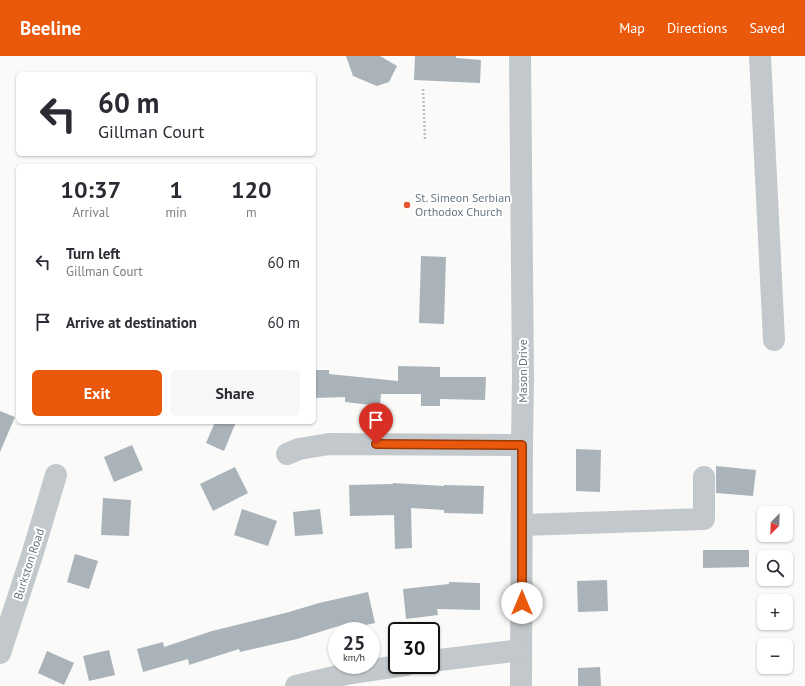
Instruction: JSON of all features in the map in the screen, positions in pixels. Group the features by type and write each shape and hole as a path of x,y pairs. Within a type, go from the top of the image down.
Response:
{"street":[{"name":"Mason Drive","path":"520,56 524,377 522,445 521,686"},
{"path":"760,56 774,340"},
{"path":"287,454 299,449 329,444 522,445"},
{"name":"Burkston Road","path":"0,652 33,552 56,475"},
{"path":"522,525 704,519 704,477"},
{"path":"440,660 522,650"},
{"path":"296,686 350,673 388,668"}],"path":[{"path":"423,89 424,138"}],"building":[{"path":"346,56 380,56 397,66 389,82 377,86 353,76"},
{"path":"415,56 456,56 456,58 481,60 480,83 414,80"},
{"path":"421,256 446,257 444,324 419,323"},
{"path":"398,366 440,367 440,377 486,377 485,400 440,399 440,406 421,406 421,394 381,394 380,406 345,402 345,397 316,398 316,370 329,370 329,374 398,381"},
{"path":"0,411 15,417 0,452"},
{"path":"214,424 235,424 224,451 206,443"},
{"path":"132,445 143,470 114,482 104,457"},
{"path":"576,449 601,450 600,492 576,491"},
{"path":"716,466 756,470 753,496 716,493"},
{"path":"235,467 248,493 213,511 200,484"},
{"path":"393,483 444,486 484,486 483,514 444,513 444,510 411,508 412,548 395,549 394,515 350,516 349,485"},
{"path":"103,498 131,500 129,536 101,535"},
{"path":"242,509 277,521 268,546 234,535"},
{"path":"320,509 323,534 295,536 293,512"},
{"path":"703,550 749,550 749,567 703,568"},
{"path":"75,554 98,561 89,589 67,582"},
{"path":"607,580 608,611 578,612 577,581"},
{"path":"449,582 480,583 480,610 437,609 438,615 406,619 403,589 449,584"},
{"path":"368,592 375,622 328,622 328,629 297,639 240,652 239,649 189,665 188,659 143,672 137,649 163,642 164,647 212,631 319,603"},
{"path":"109,650 115,675 89,681 83,656"},
{"path":"47,651 74,663 64,685 38,673"},
{"path":"600,667 601,686 578,686 578,668"}],"place":[{"name":"St. Simeon Serbian Orthodox Church","path":"407,205"}],"route":[{"path":"376,444 522,445 522,603"}]}
